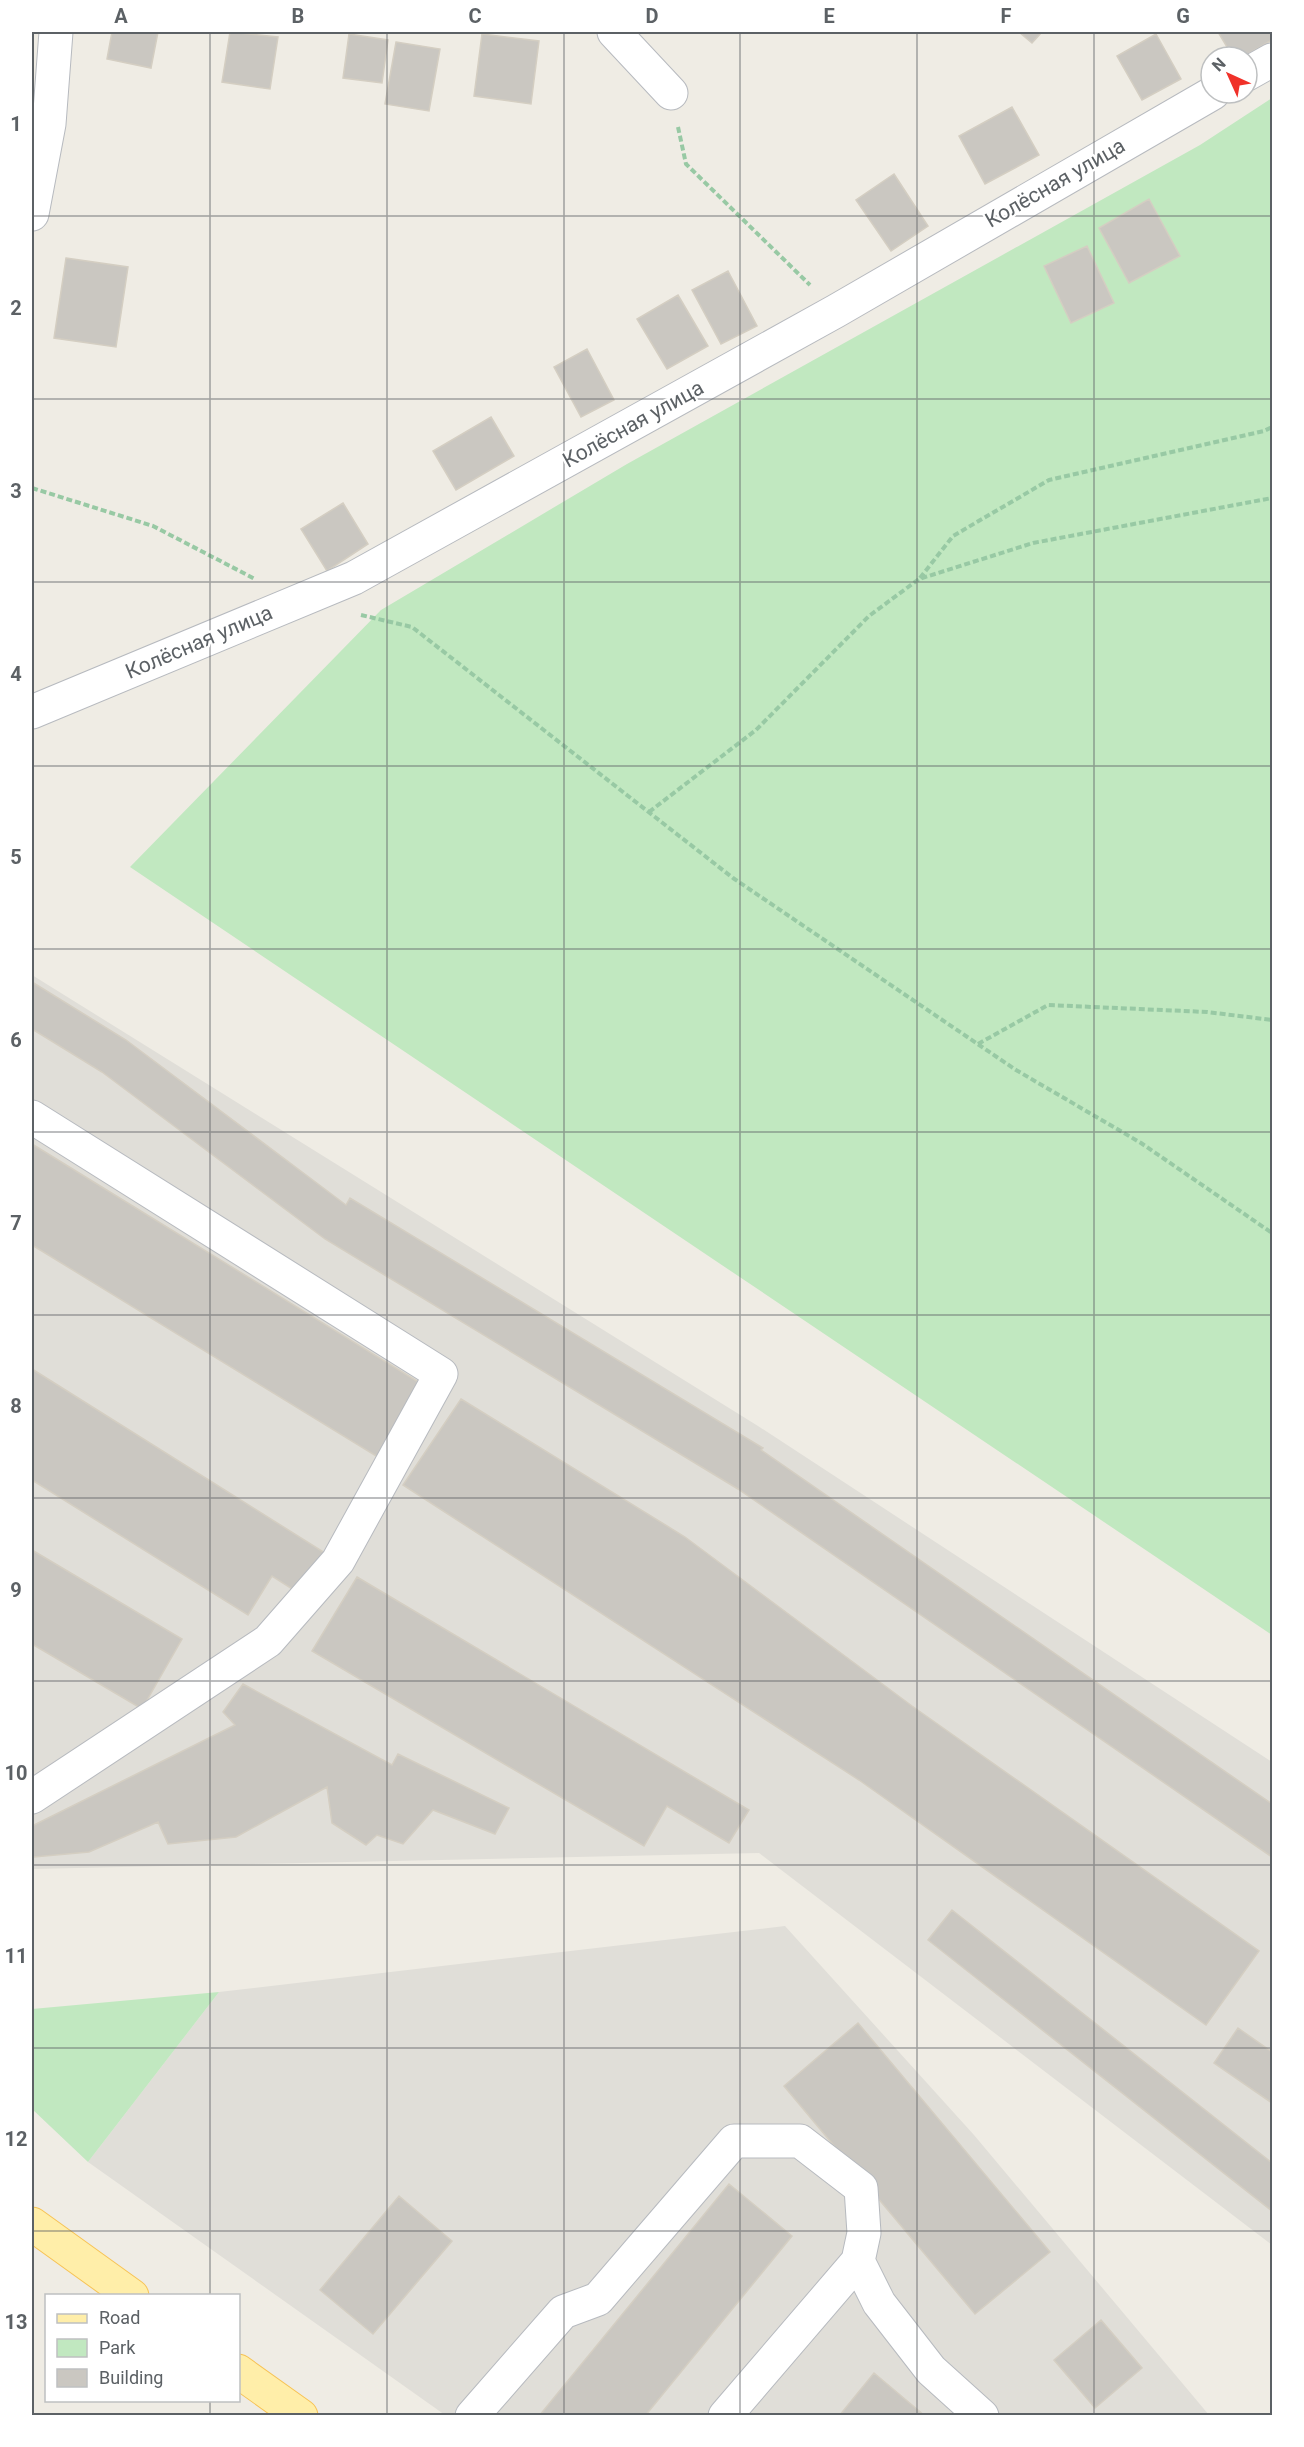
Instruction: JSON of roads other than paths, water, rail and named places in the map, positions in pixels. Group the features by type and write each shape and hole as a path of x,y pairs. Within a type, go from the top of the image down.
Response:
{"main road":[{"path":"32,2224 131,2294"},
{"path":"240,2372 301,2415"}],"street":[{"path":"32,214 49,124 56,32"},
{"path":"614,32 671,93"},
{"name":"Колёсная улица","path":"32,712 297,600 354,579 836,311 1199,101"},
{"path":"32,1117 441,1374 338,1561 268,1641 32,1797"},
{"path":"472,2415 563,2312 598,2299 734,2140 800,2140 861,2188 864,2233 858,2261 725,2415"},
{"path":"858,2261 879,2303 931,2370 982,2415"}]}
